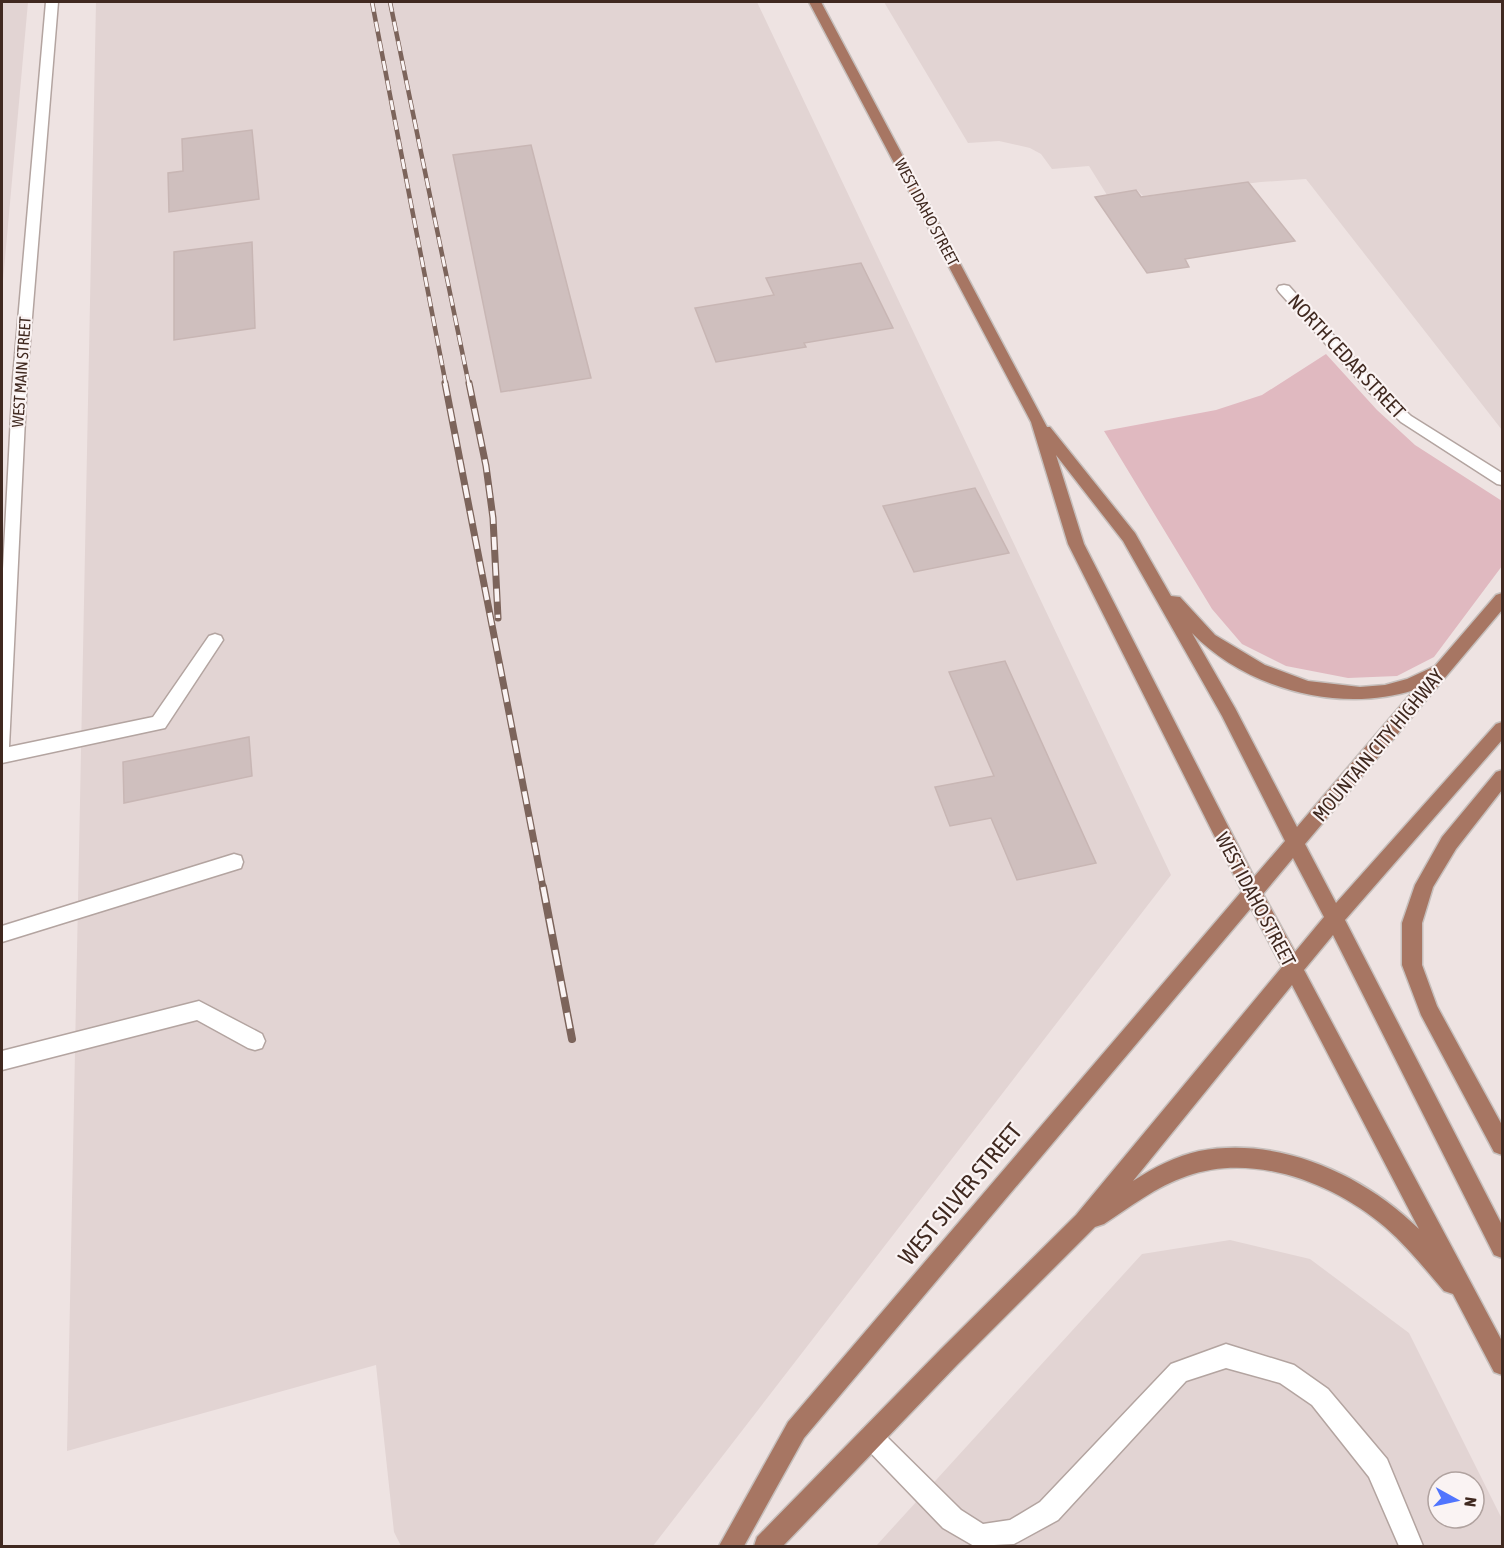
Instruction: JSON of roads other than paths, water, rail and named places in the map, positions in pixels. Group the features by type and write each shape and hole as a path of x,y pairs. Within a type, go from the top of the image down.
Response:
{"main road":[{"name":"WEST IDAHO STREET","path":"815,2 1038,422 1129,537 1229,713 1503,1247"},
{"name":"WEST IDAHO STREET","path":"1038,422 1076,544 1252,892 1503,1364"},
{"path":"1146,566 1186,615 1213,643 1272,676 1327,691 1381,691 1411,685 1444,667"},
{"name":"MOUNTAIN CITY HIGHWAY","path":"1252,892 1503,599"},
{"path":"766,1546 1084,1223 1335,919 1503,729"},
{"path":"1503,777 1449,843 1424,885 1412,923 1412,965 1428,1009 1503,1145"},
{"name":"WEST SILVER STREET","path":"731,1546 796,1430 1252,892"},
{"path":"1084,1223 1167,1173 1196,1162 1227,1158 1266,1160 1304,1169 1349,1189 1383,1211 1419,1246 1473,1308"}],"street":[{"name":"WEST MAIN STREET","path":"2,744 20,378 52,2"},
{"name":"NORTH CEDAR STREET","path":"1284,289 1375,390 1406,420 1503,480"},
{"path":"2,756 159,723 215,640"},
{"path":"2,934 234,862"},
{"path":"2,1061 199,1010 255,1041"},
{"path":"871,1437 952,1519 981,1537 1014,1532 1057,1503 1179,1372 1226,1356 1286,1373 1320,1397 1378,1468 1411,1546"}],"railway":[{"path":"372,2 446,385"},
{"path":"390,2 469,385"},
{"path":"445,383 543,888"},
{"path":"469,383 486,466 493,518 498,618"},
{"path":"543,887 572,1039"}]}
